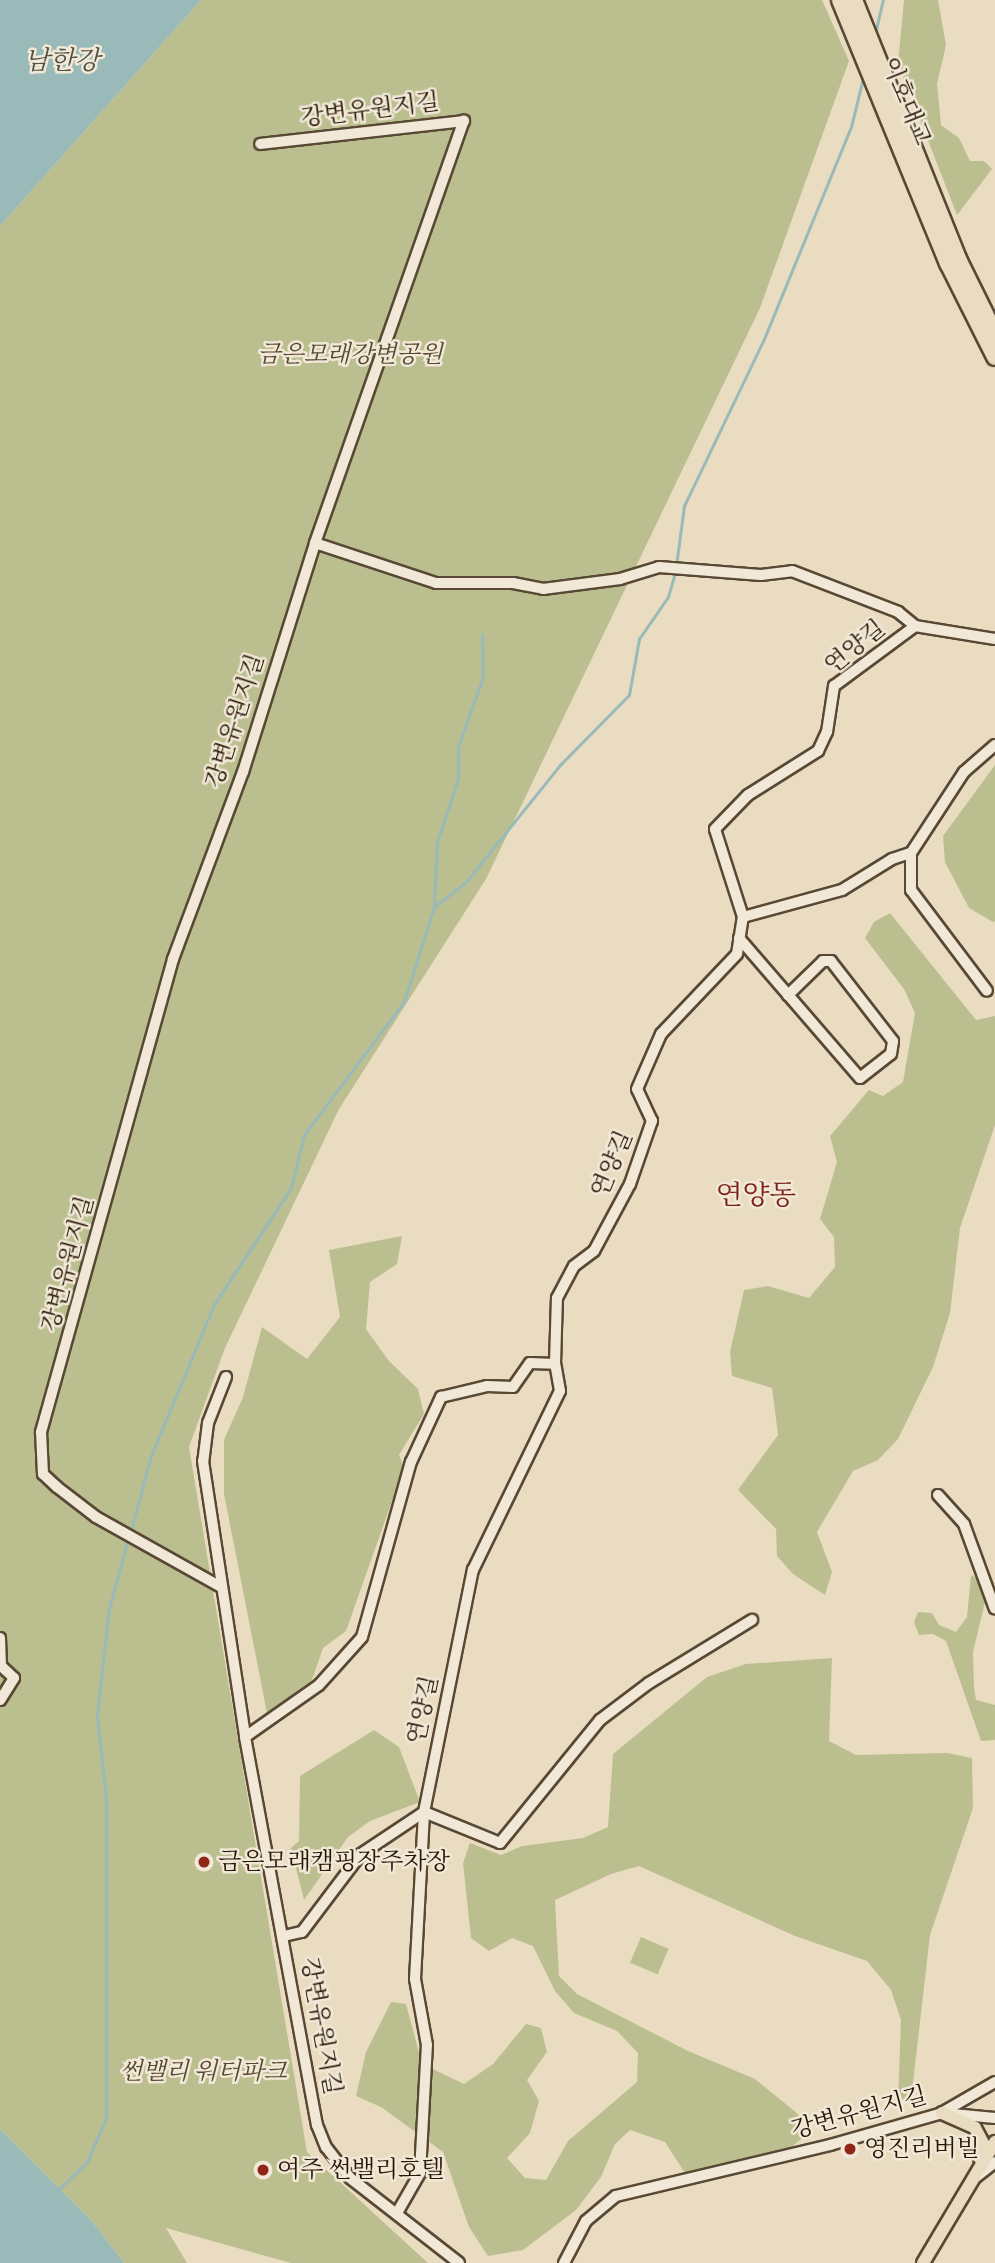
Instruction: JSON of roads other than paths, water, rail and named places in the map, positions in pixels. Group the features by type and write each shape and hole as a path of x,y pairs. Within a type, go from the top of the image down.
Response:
{"highway":[{"name":"이호대교","path":"840,0 935,218"},
{"name":"이호대교","path":"854,0 935,218"},
{"path":"935,218 995,334"},
{"path":"935,218 976,326 995,357"}],"main road":[{"path":"942,2113 975,2128 984,2145 973,2179"},
{"path":"923,2263 995,2142"}],"street":[{"name":"강변유원지길","path":"221,1587 96,1517 43,1474 41,1432 173,959 243,772 315,543 464,121 260,144"},
{"path":"315,543 436,583 513,583 543,589 670,568 761,575 792,572 898,612 915,626"},
{"name":"연양길","path":"397,2213 420,2173 427,2045 415,1979 424,1812 474,1570 560,1391 555,1364 557,1298 574,1266 594,1251 630,1184 652,1121 637,1089 661,1034 737,954 743,917 715,829 748,795 818,751 827,732 834,686 915,626 995,639"},
{"path":"987,991 911,890 911,853 964,772 995,745"},
{"path":"743,917 842,890 891,859 911,853"},
{"path":"739,938 788,995 860,1078 891,1054 893,1041 831,961 823,961 788,995"},
{"path":"245,1737 319,1685 362,1637 411,1462 440,1397 487,1386 513,1387 530,1363 555,1364"},
{"name":"강변유원지길","path":"226,1377 208,1423 203,1461 245,1737 317,2125 326,2147 350,2178 459,2263"},
{"path":"938,1495 964,1524 995,1609"},
{"path":"284,1936 302,1932 361,1854 424,1812 500,1843 600,1720 649,1683 752,1620"},
{"path":"0,1638 0,1665 14,1678 0,1700"},
{"path":"942,2113 995,2082"},
{"name":"강변유원지길","path":"564,2263 586,2221 616,2196 942,2113 995,2118"},
{"path":"973,2179 995,2162"}],"water":[{"name":"남한강","path":"0,0 201,0 0,226"},
{"path":"0,2129 91,2220 124,2263 0,2263"}],"waterway":[{"path":"875,34 883,0"},
{"path":"676,566 684,506 764,339 851,127 864,74"},
{"path":"434,907 466,882 560,765 629,695 639,639 668,597 675,572"},
{"path":"130,1533 151,1456 214,1305 291,1188 304,1135 404,1002 434,907 437,842 458,779 458,747 483,677 482,635"},
{"path":"57,2191 87,2162 106,2118 106,1798 97,1717 109,1609 128,1539"}],"place":[{"name":"금은모래캠핑장주차장","path":"204,1862"},
{"name":"영진리버빌","path":"850,2149"},
{"name":"여주 썬밸리호텔","path":"263,2170"}],"district":[{"name":"연양동","path":"756,1195"}],"park label":[{"name":"금은모래강변공원","path":"350,355"},
{"name":"썬밸리 워터파크","path":"203,2072"}]}
